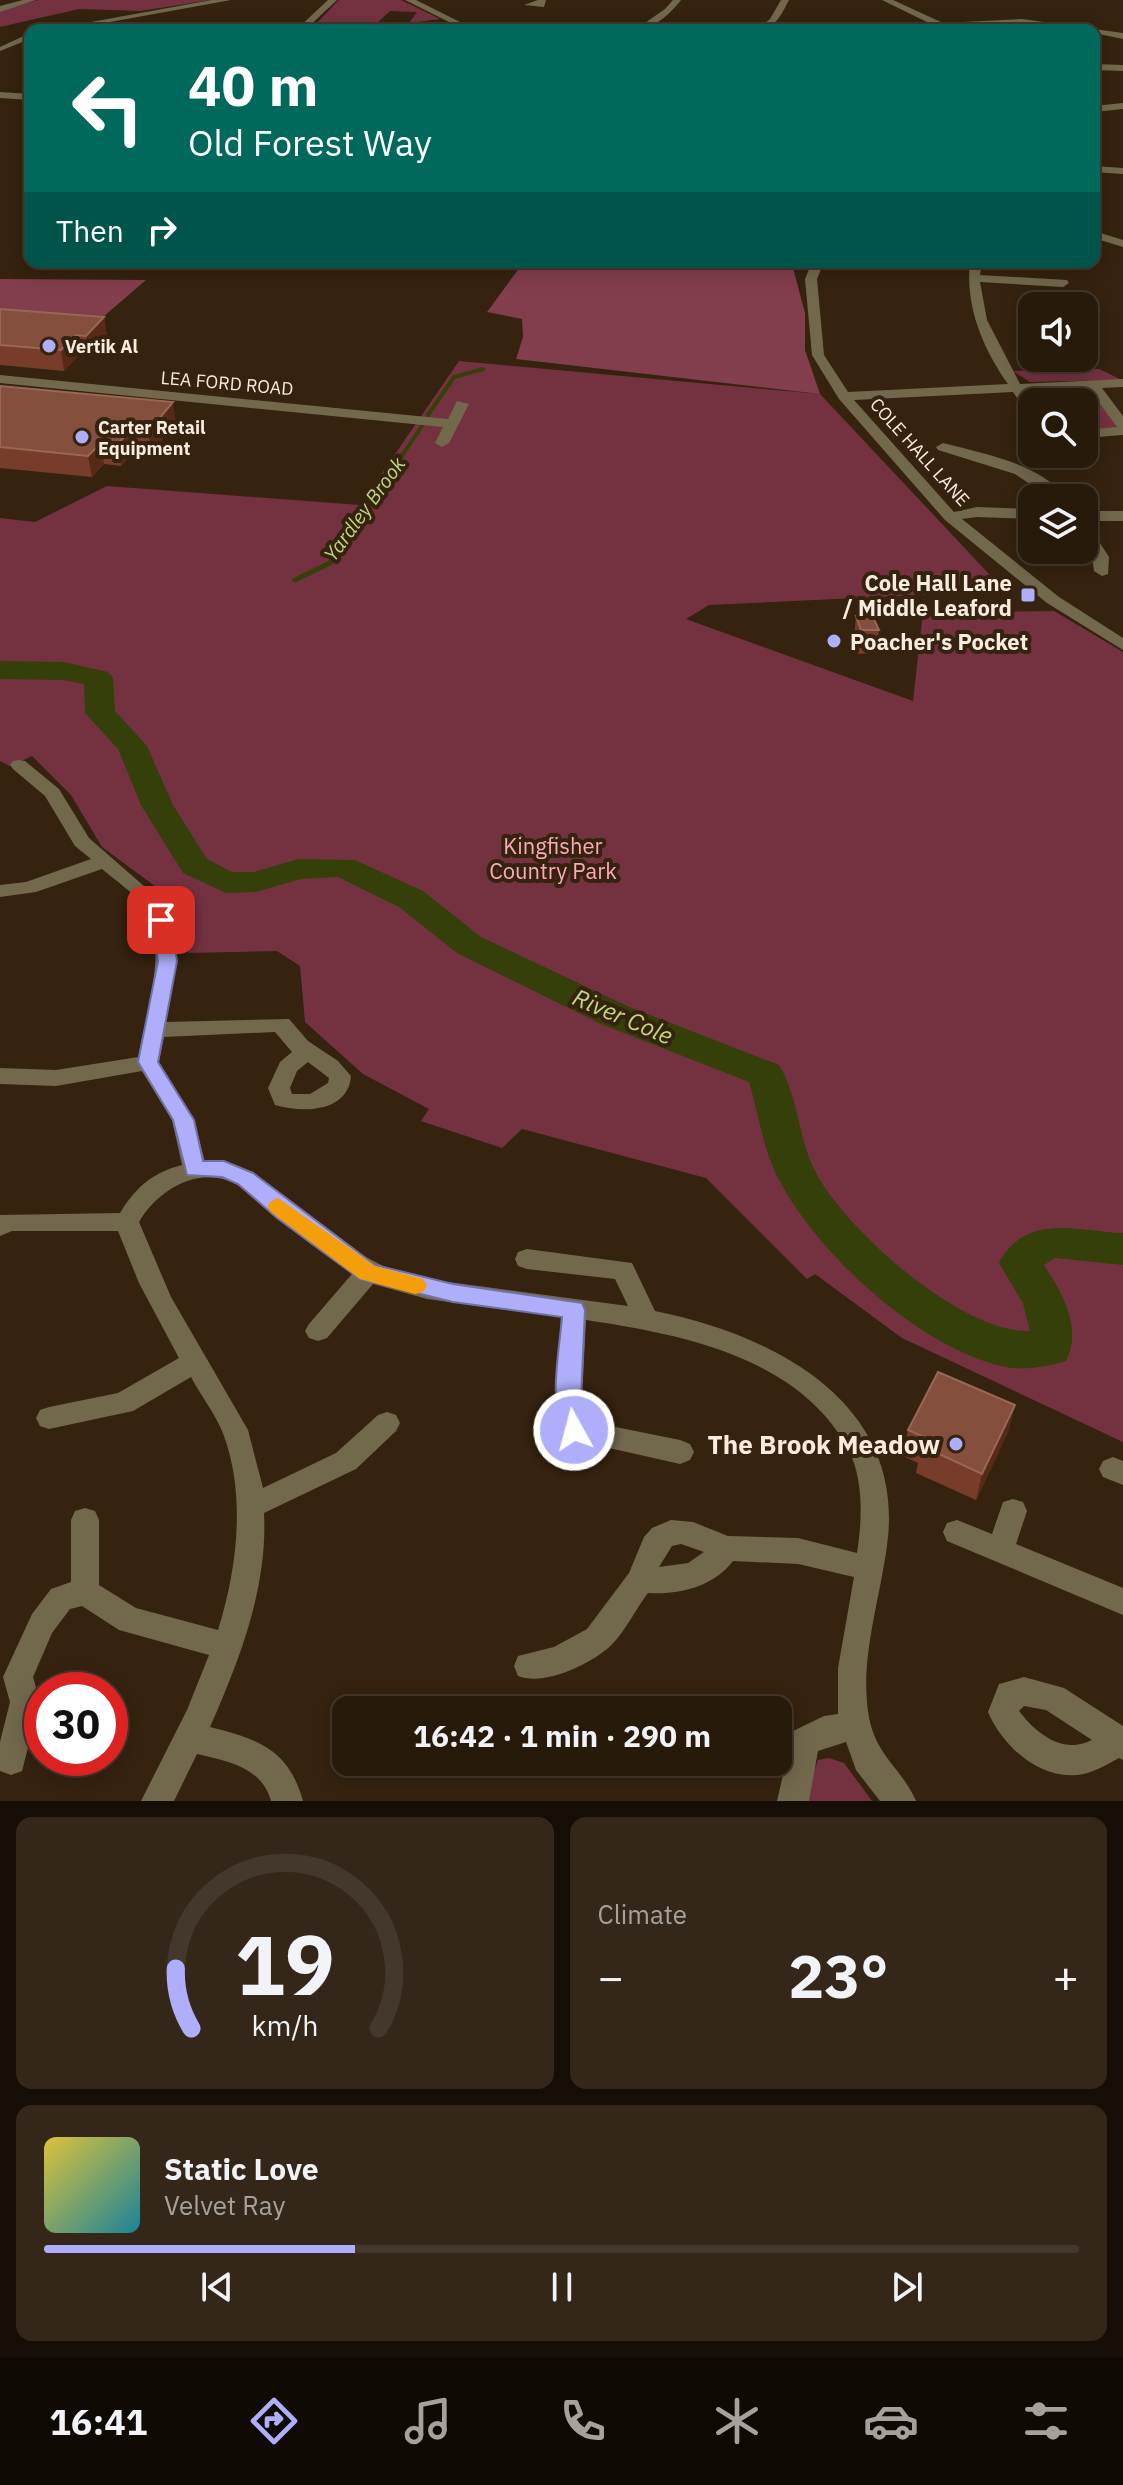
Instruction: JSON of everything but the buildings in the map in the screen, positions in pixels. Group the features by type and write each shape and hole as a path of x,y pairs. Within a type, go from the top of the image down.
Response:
{"street":[{"path":"0,9 32,0"},
{"path":"86,24 227,0"},
{"path":"307,24 333,0"},
{"path":"409,0 459,24"},
{"path":"648,24 668,11 677,0"},
{"path":"769,24 785,0"},
{"path":"890,0 938,24"},
{"path":"528,5 544,4"},
{"path":"1026,9 1029,22"},
{"path":"986,24 1042,24"},
{"path":"1100,33 1123,36"},
{"path":"1,49 24,39"},
{"path":"1,49 24,51"},
{"path":"1100,67 1123,68"},
{"path":"0,95 24,97"},
{"path":"1100,108 1123,106"},
{"path":"1100,169 1123,171"},
{"path":"1100,236 1123,244"},
{"name":"COLE HALL LANE","path":"815,268 818,355 844,396 950,517 1053,600 1123,645"},
{"path":"974,268 972,278 980,322 1018,388"},
{"path":"972,278 1063,283"},
{"name":"LEA FORD ROAD","path":"0,379 450,423"},
{"path":"844,396 1123,383"},
{"path":"1092,384 1123,428 1098,432"},
{"path":"442,443 462,404"},
{"path":"943,447 959,456 1012,467 1044,484"},
{"path":"950,517 977,512 1018,513"},
{"path":"1098,516 1123,516"},
{"path":"1098,552 1102,571"},
{"path":"19,765 52,793 82,842 151,901 161,920 167,961 148,1062 183,1120 195,1169"},
{"path":"0,891 29,888 102,862"},
{"path":"156,1030 281,1024 307,1051"},
{"path":"0,1076 72,1077 148,1062"},
{"path":"157,1801 192,1738 228,1646 246,1582 250,1507 248,1478 238,1437 145,1274 127,1222 137,1200 156,1183 176,1173 195,1169 224,1169 246,1179 285,1212 368,1272 453,1293 646,1318 748,1350 800,1379 836,1410 862,1448 873,1489 877,1525 853,1681 855,1725 864,1753 900,1801"},
{"path":"0,1227 8,1222 127,1222"},
{"path":"527,1259 623,1270 646,1318"},
{"path":"318,1331 368,1272"},
{"path":"574,1310 569,1398 574,1430 680,1452"},
{"path":"49,1418 124,1403 195,1362"},
{"path":"250,1507 346,1461 387,1423"},
{"path":"1001,1548 1013,1511"},
{"path":"85,1520 85,1592"},
{"path":"529,1666 559,1660 597,1639 641,1579 649,1550 667,1533 691,1530 725,1549 772,1546 801,1550 869,1569"},
{"path":"957,1532 1123,1602"},
{"path":"641,1579 664,1582 686,1578 715,1565 725,1549"},
{"path":"11,1760 25,1702 18,1677 42,1624 61,1598 85,1592 129,1620 228,1646"},
{"path":"793,1801 804,1742 824,1731 855,1725"},
{"path":"192,1738 254,1752 285,1787 287,1801"}],"green space":[{"path":"38,0 211,0 140,11 79,9 0,27 0,11"},
{"path":"339,0 401,0 440,19 409,23 417,12 390,11 376,24 316,24"},
{"name":"Kingfisher Country Park","path":"459,361 820,394 1005,591 709,605 686,619 913,701 923,613 1054,611 1123,652 1123,1442 902,1338 815,1274 807,1279 706,1178 522,1129 502,1148 421,1121 429,1109 363,1074 305,1022 300,966 277,951 188,953 167,895 102,847 71,795 32,756 10,766 0,761 0,518 35,522 107,486 360,505"},
{"path":"1098,369 1122,380 1030,382 1013,371 1098,372"},
{"path":"1098,400 1117,426 1098,430"},
{"path":"829,1758 844,1763 872,1801 803,1801 818,1760"}],"shaded area":[{"path":"519,268 793,268 805,313 805,350 820,394 516,359 523,337 522,319 487,312"},
{"path":"0,279 146,280 89,329 0,321"}],"waterway":[{"name":"Yardley Brook","path":"428,415 454,377 483,369"},
{"name":"Yardley Brook","path":"401,457 422,426"},
{"name":"Yardley Brook","path":"295,580 330,563 402,455"},
{"name":"River Cole","path":"0,670 63,671 98,678 100,713 132,746 157,805 195,866 226,883 256,882 298,869 343,867 411,899 469,945 614,1015 766,1074 795,1173 848,1247 948,1327 1008,1350 1051,1348 1048,1314 1020,1263 1043,1244 1055,1242 1123,1249"}],"slow traffic":[{"path":"278,1207 368,1272 415,1286"}],"place":[{"name":"Vertik Al","path":"49,346"},
{"name":"Carter Retail Equipment","path":"82,437"},
{"name":"Cole Hall Lane / Middle Leaford","path":"1028,595"},
{"name":"Poacher's Pocket","path":"834,641"},
{"name":"The Brook Meadow","path":"956,1444"}],"route":[{"path":"161,920 168,950 167,961 148,1062 183,1120 195,1169 224,1169 246,1179 285,1212 368,1272 390,1280 453,1293 574,1310 569,1398 574,1430"}]}
